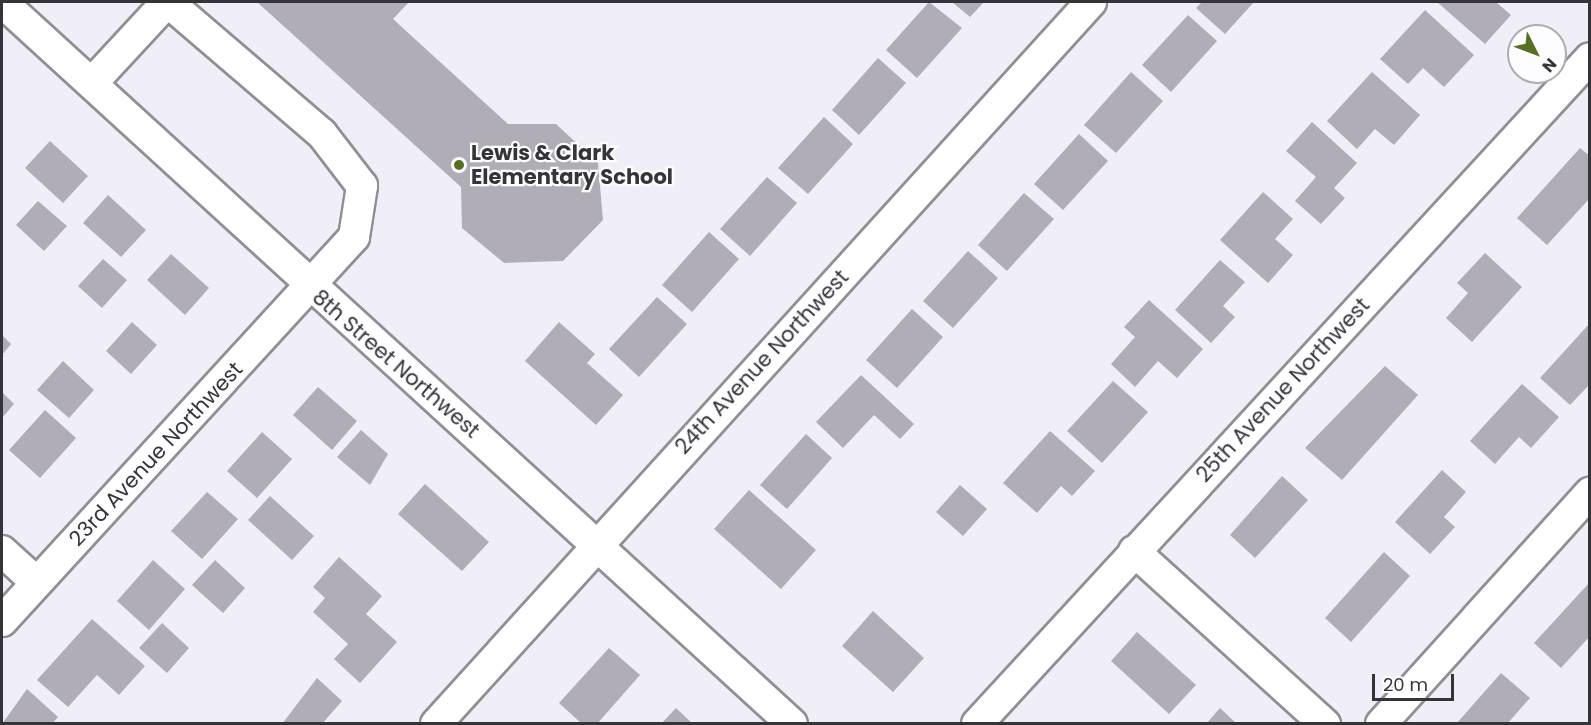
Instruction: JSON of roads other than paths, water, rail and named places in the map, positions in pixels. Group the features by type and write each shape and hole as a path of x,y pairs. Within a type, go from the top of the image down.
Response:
{"street":[{"name":"8th Street Northwest","path":"2,2 92,83 309,287 598,541 792,723"},
{"path":"92,83 168,2"},
{"name":"23rd Avenue Northwest","path":"2,621 354,237 362,186 322,134 168,2"},
{"name":"24th Avenue Northwest","path":"436,723 598,541 1091,2"},
{"name":"25th Avenue Northwest","path":"977,723 1590,58"},
{"path":"1382,723 1590,493"},
{"path":"2,551 37,583"},
{"path":"1134,551 1324,723"}],"place":[{"name":"Lewis & Clark Elementary School","path":"459,165"}]}
